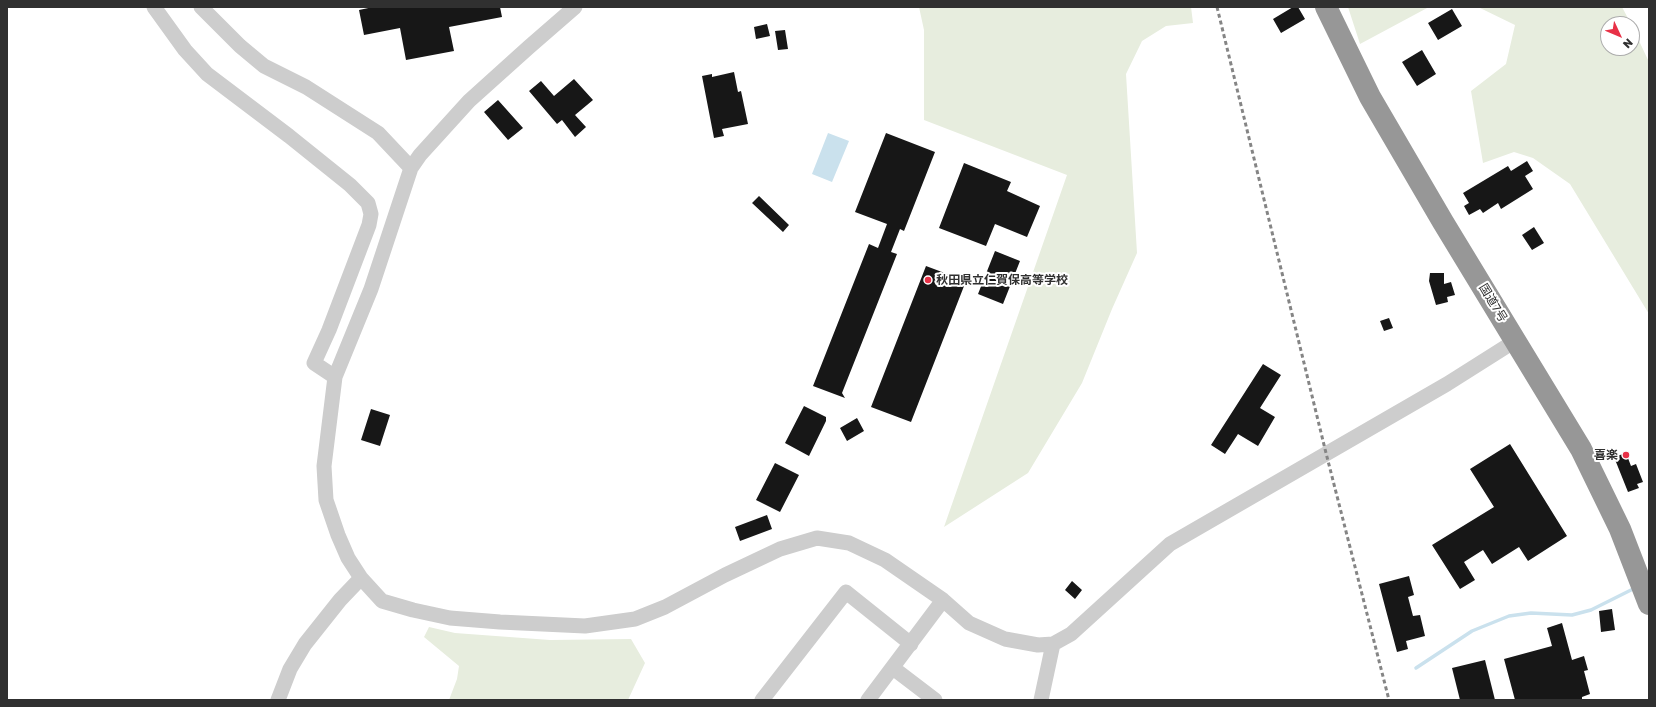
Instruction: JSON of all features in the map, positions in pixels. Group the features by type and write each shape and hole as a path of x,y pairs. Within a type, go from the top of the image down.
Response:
{"highway":[{"name":"国道7号","path":"1326,7 1370,97 1581,449 1620,529 1649,604"}],"street":[{"path":"154,7 185,50 207,74 289,136 350,185 368,203 371,214 369,225 329,330 314,363 335,377"},
{"path":"200,7 240,46 264,66 306,87 378,133 412,168"},
{"path":"575,7 529,46 469,101 420,155 412,168 370,289 335,377 324,466 326,500 348,558 361,578 382,601 412,610 450,618 500,622 585,626 635,619 664,607 725,575 780,549 817,538 849,543 885,560 943,600 968,623 1004,639 1038,645 1053,644 1071,634 1170,544 1447,384 1515,341"},
{"path":"278,700 290,669 305,644 340,600 361,578"},
{"path":"762,700 846,592 911,644"},
{"path":"868,700 943,600"},
{"path":"1041,700 1053,644"},
{"path":"893,668 935,700"}],"green space":[{"path":"919,7 1191,7 1193,23 1166,26 1142,41 1126,74 1137,253 1112,309 1082,383 1028,473 944,527 1067,175 924,120 924,30"},
{"path":"1348,7 1429,7 1360,44"},
{"path":"1478,7 1622,7 1627,16 1600,16 1600,56 1640,56 1640,43 1649,62 1649,314 1570,184 1533,158 1514,152 1483,163 1471,91 1506,64 1515,25"},
{"path":"429,627 455,633 550,640 631,639 645,663 628,700 449,700 457,679 459,666 424,637"}],"water":[{"path":"828,133 849,141 832,182 812,174"}],"building":[{"path":"373,7 500,7 502,17 449,27 454,51 406,60 400,28 364,35 359,10"},
{"path":"1293,7 1298,7 1305,19 1281,33 1273,19"},
{"path":"1452,9 1462,26 1438,40 1428,23"},
{"path":"767,24 770,36 756,39 754,27"},
{"path":"785,30 788,49 778,50 775,31"},
{"path":"1422,50 1436,74 1417,86 1402,62"},
{"path":"734,72 738,92 741,91 748,124 722,129 724,136 714,138 702,76 712,74 712,77"},
{"path":"574,79 593,100 575,115 586,127 575,137 562,120 557,124 529,91 541,81 554,96"},
{"path":"498,100 523,128 508,140 484,112"},
{"path":"886,133 935,152 904,231 900,229 891,252 897,254 842,393 845,398 813,386 869,244 878,248 887,224 855,212"},
{"path":"1527,161 1533,171 1525,176 1533,189 1501,209 1498,203 1483,213 1480,209 1469,215 1464,206 1469,203 1463,193 1508,166 1511,171"},
{"path":"964,163 1011,182 1007,191 1040,206 1027,237 995,224 986,246 939,228"},
{"path":"759,196 789,225 783,232 752,203"},
{"path":"1534,227 1544,243 1532,250 1522,235"},
{"path":"995,251 1020,261 1003,304 978,294"},
{"path":"926,266 966,281 911,422 871,407"},
{"path":"1430,273 1444,273 1444,284 1451,282 1455,295 1447,297 1448,302 1436,305 1429,281"},
{"path":"1389,318 1393,328 1384,331 1380,321"},
{"path":"1263,364 1281,375 1260,408 1275,417 1258,446 1238,434 1225,454 1211,445"},
{"path":"804,406 826,417 826,421 809,456 785,443"},
{"path":"371,409 390,415 380,446 361,440"},
{"path":"857,418 864,431 847,441 840,428"},
{"path":"1510,444 1567,536 1528,561 1519,547 1492,564 1483,550 1464,562 1475,580 1460,589 1432,545 1494,507 1470,469"},
{"path":"1626,453 1631,466 1636,464 1643,482 1637,484 1639,488 1628,492 1614,457"},
{"path":"775,463 799,475 780,512 756,500"},
{"path":"767,515 772,529 740,541 735,527"},
{"path":"1409,576 1414,595 1408,597 1413,616 1420,615 1425,636 1406,641 1408,649 1397,652 1379,584"},
{"path":"1072,581 1082,590 1075,599 1065,590"},
{"path":"1612,609 1615,630 1601,632 1599,611"},
{"path":"1562,623 1572,660 1584,656 1588,670 1584,671 1590,694 1582,697 1582,700 1515,700 1504,659 1552,646 1547,628"},
{"path":"1485,660 1495,700 1460,700 1452,668"}],"waterway":[{"path":"1416,668 1472,631 1509,616 1531,613 1572,615 1591,610 1635,588"}],"railway":[{"path":"1217,7 1326,453 1389,700"}],"place":[{"name":"秋田県立仁賀保高等学校","path":"928,280"},
{"name":"喜楽","path":"1626,455"}]}
